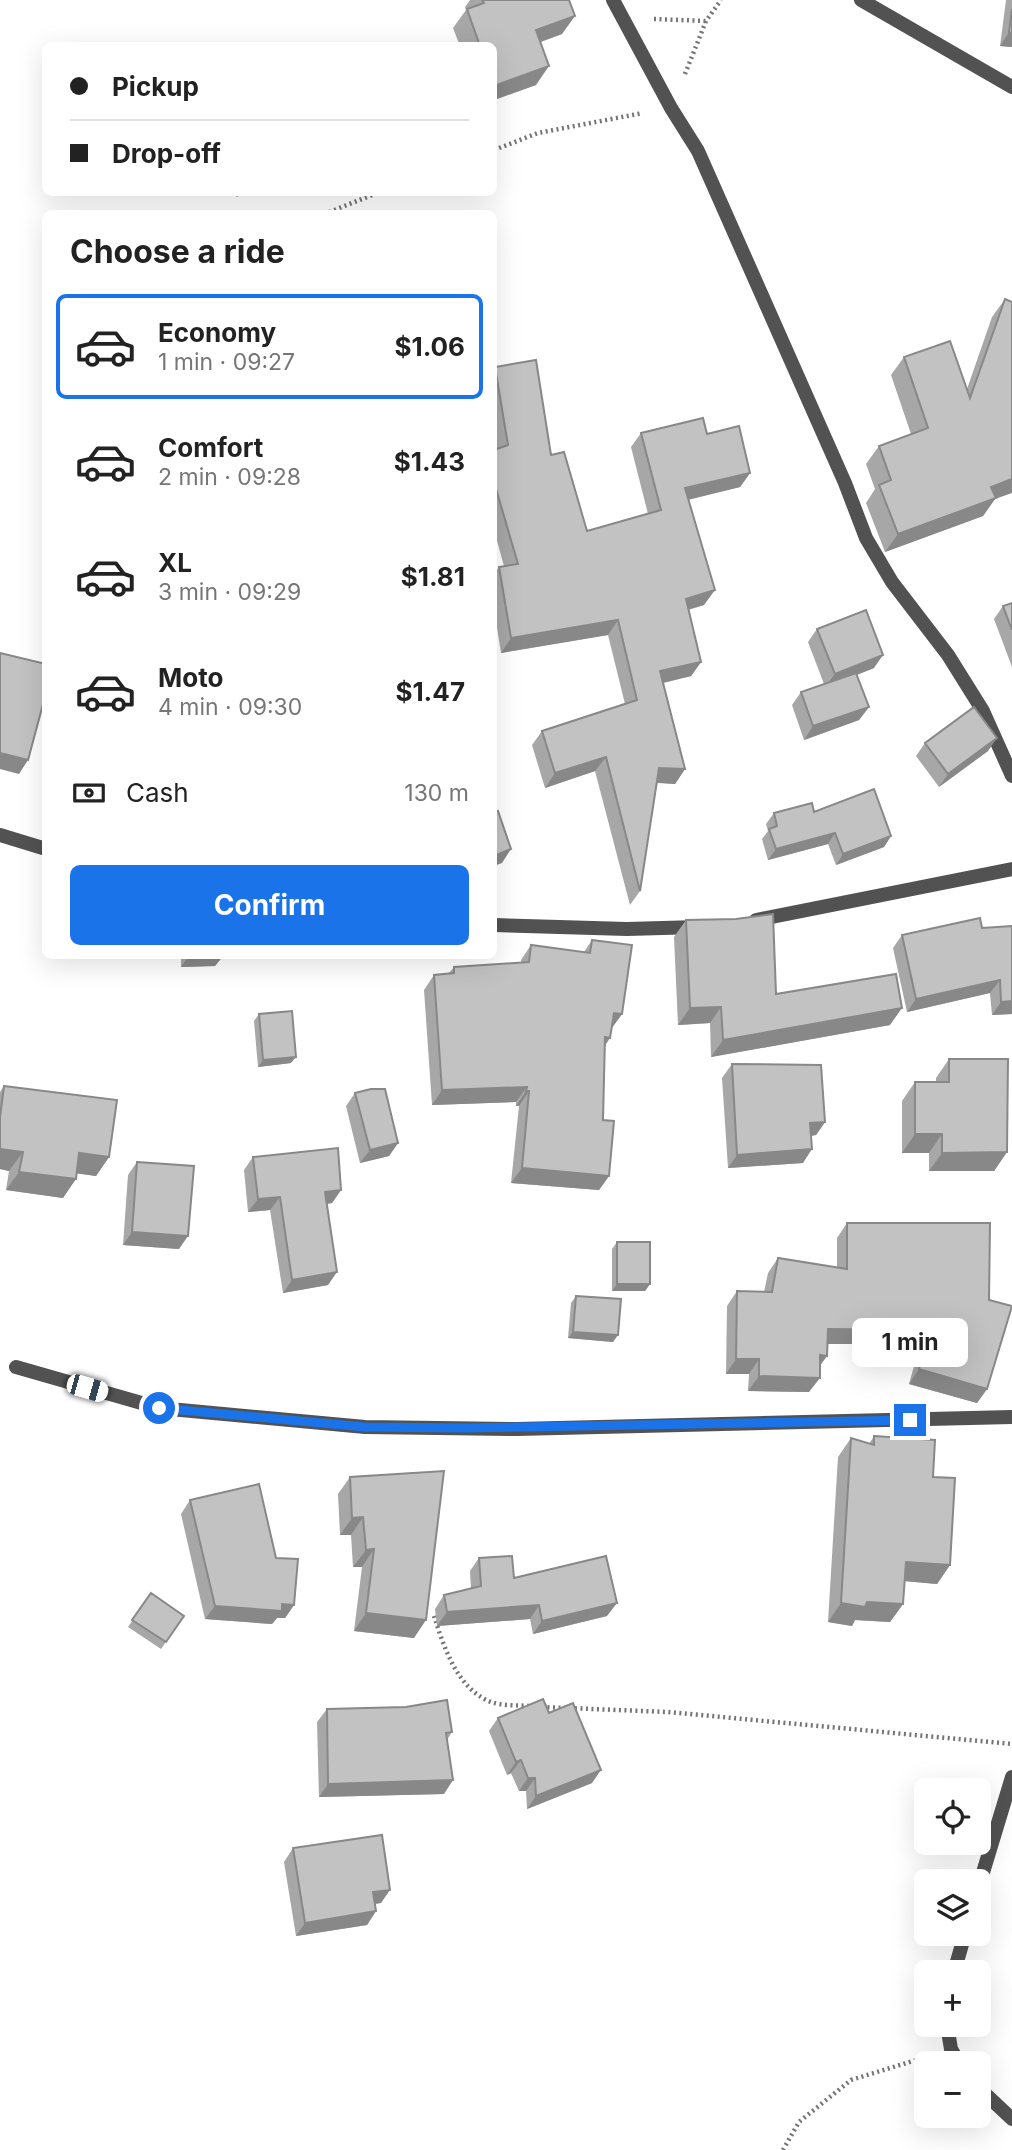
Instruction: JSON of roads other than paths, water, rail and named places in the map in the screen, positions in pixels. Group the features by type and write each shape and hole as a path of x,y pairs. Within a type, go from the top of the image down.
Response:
{"street":[{"path":"613,0 671,108 698,150 845,483 866,538 892,582 948,655 983,711 1012,776"},
{"path":"861,0 1012,87"},
{"path":"0,835 42,848"},
{"path":"738,923 1012,869"},
{"path":"497,925 627,929 710,927"},
{"path":"16,1367 159,1408 365,1427 530,1429 1012,1417"},
{"path":"984,1869 1012,1777"},
{"path":"991,2099 1012,2119"}]}
